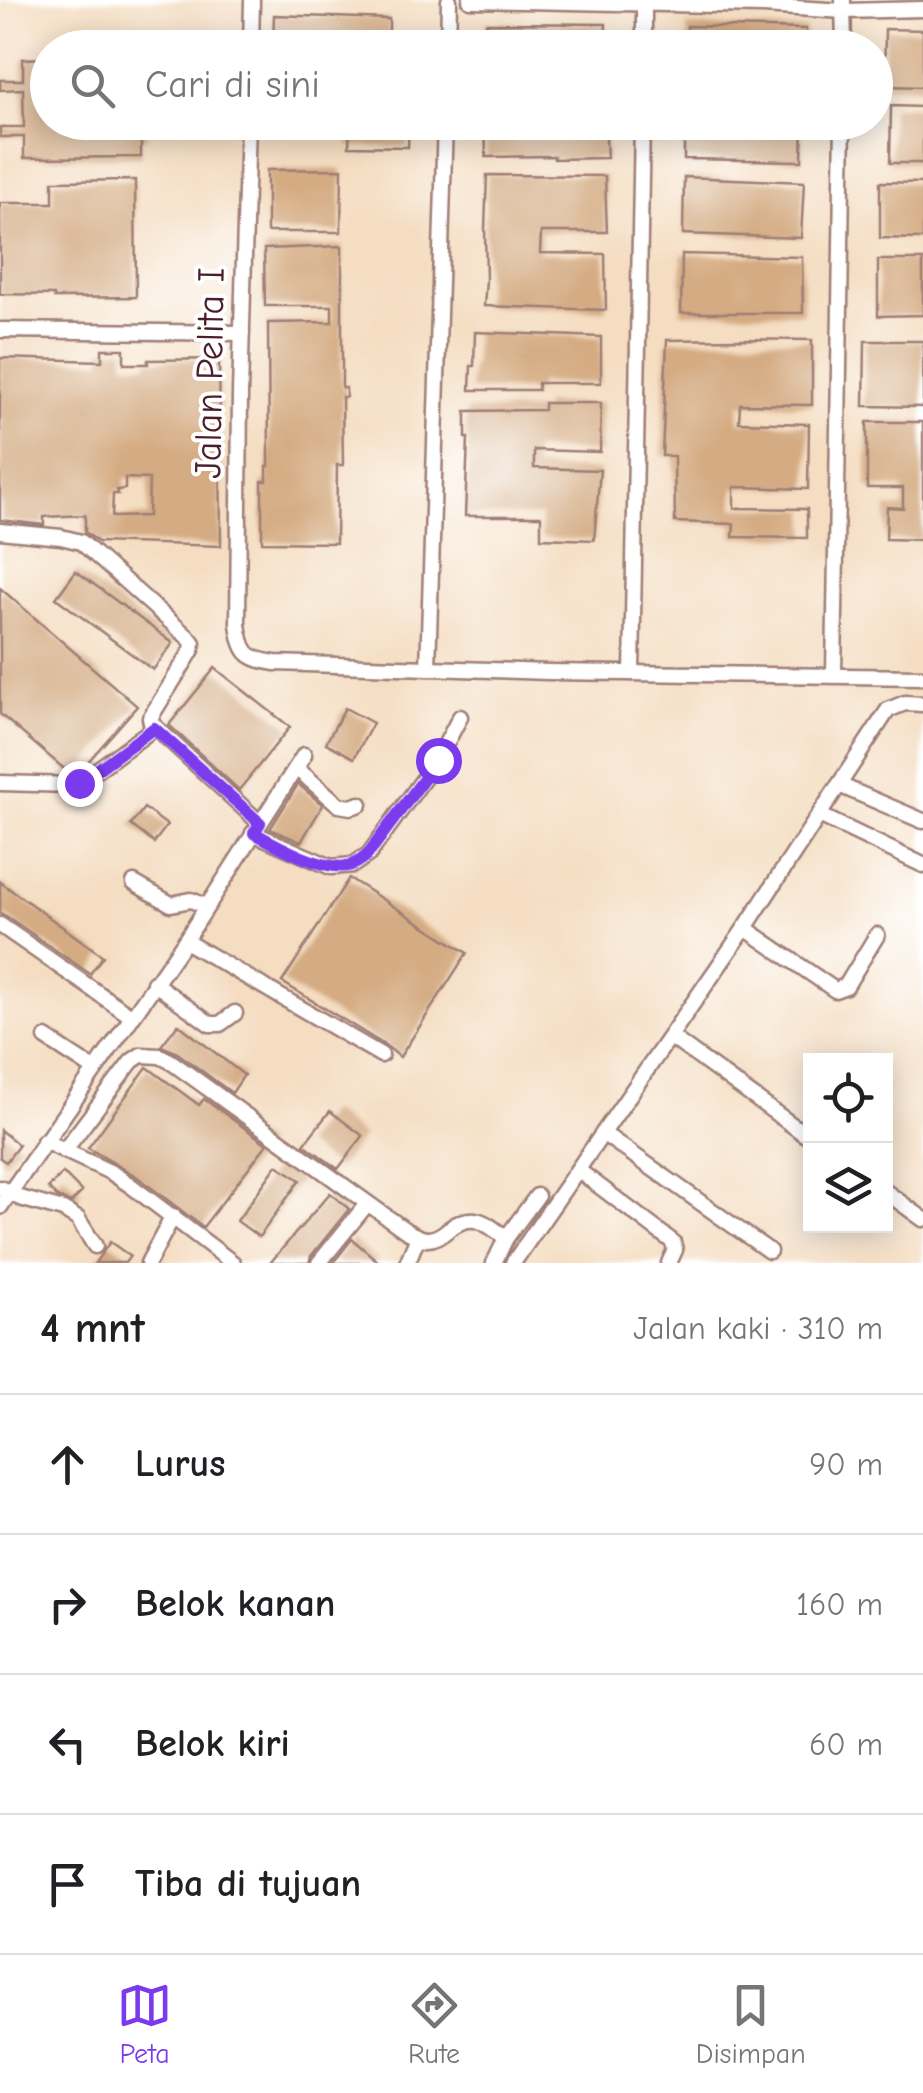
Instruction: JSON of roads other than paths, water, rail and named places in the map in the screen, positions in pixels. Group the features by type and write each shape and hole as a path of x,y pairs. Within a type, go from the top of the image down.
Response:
{"street":[{"path":"251,30 252,0"},
{"path":"448,30 449,0"},
{"path":"470,0 923,9"},
{"path":"644,2 644,30"},
{"name":"Jalan Pelita I","path":"247,140 238,624 245,651 260,661 428,668"},
{"path":"444,140 428,668 923,677"},
{"path":"632,673 642,140"},
{"path":"834,675 842,140"},
{"path":"0,330 242,333"},
{"path":"0,531 81,542 190,639 192,650 150,718 154,728 257,828 330,866 353,865 368,854 438,760 460,717"},
{"path":"513,1263 671,1037 888,710 904,702 923,704"},
{"path":"0,783 79,783 154,728"},
{"path":"0,1208 5,1190 185,941 300,761 339,805 351,808 360,804"},
{"path":"839,784 923,821"},
{"path":"819,814 923,865"},
{"path":"134,882 171,904 191,900 206,906"},
{"path":"0,925 131,1016"},
{"path":"744,928 835,990 846,986 877,935"},
{"path":"185,941 381,1054"},
{"path":"154,983 210,1024 220,1024 235,1013"},
{"path":"671,1037 803,1133"},
{"path":"46,1038 95,1070"},
{"path":"64,1151 132,1061 141,1054 149,1054 170,1062 418,1237 435,1238 458,1222 473,1219 506,1238"},
{"path":"604,1134 769,1251"},
{"path":"44,1141 112,1172 233,1263"},
{"path":"578,1170 672,1242 675,1250 668,1263"},
{"path":"5,1190 78,1219 95,1246"},
{"path":"494,1263 506,1238 538,1196"},
{"path":"893,1197 923,1219"},
{"path":"319,1263 367,1204"},
{"path":"148,1263 172,1216"},
{"path":"407,1263 418,1237"}]}
